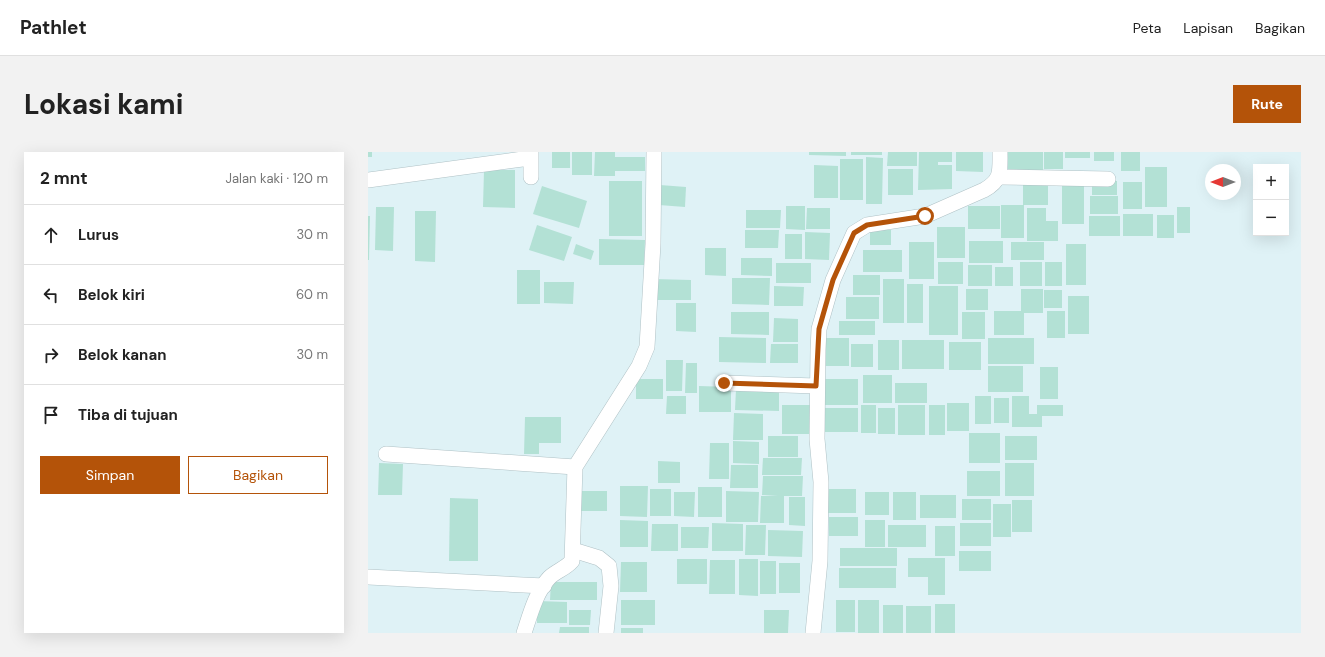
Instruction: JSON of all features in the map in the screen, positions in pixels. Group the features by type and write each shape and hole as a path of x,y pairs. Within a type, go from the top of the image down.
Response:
{"street":[{"path":"524,633 532,609 544,586 550,578 565,569 572,561 573,484 575,467 639,366 647,347 653,244 654,152"},
{"path":"813,633 820,545 821,482 817,439 816,386 819,329 833,280 854,233 867,225 925,216 984,190 1000,177 1000,152"},
{"path":"368,180 530,155 530,177"},
{"path":"1000,177 1108,179"},
{"path":"724,383 816,386"},
{"path":"386,454 575,467"},
{"path":"573,550 599,558 609,566 611,586 606,633"},
{"path":"368,577 544,586"}],"building":[{"path":"368,152 372,152 372,157 368,157"},
{"path":"552,152 570,152 570,168 552,168"},
{"path":"572,152 592,152 592,175 572,175"},
{"path":"595,152 615,152 615,157 645,157 645,171 615,171 615,176 594,176"},
{"path":"809,152 846,152 846,156 809,155"},
{"path":"851,152 882,152 882,155 851,155"},
{"path":"888,152 917,152 917,166 887,166"},
{"path":"919,152 952,152 952,162 938,162 938,165 952,165 952,189 918,190"},
{"path":"956,152 983,152 983,172 956,171"},
{"path":"1008,152 1043,152 1043,173 1008,173"},
{"path":"1044,152 1063,152 1063,169 1044,169"},
{"path":"1065,152 1090,152 1090,158 1065,158"},
{"path":"1094,152 1114,152 1114,161 1094,161"},
{"path":"1121,152 1140,152 1140,171 1121,171"},
{"path":"866,157 883,158 882,204 866,204"},
{"path":"840,159 863,159 863,200 840,200"},
{"path":"814,165 838,166 838,198 814,198"},
{"path":"1145,167 1167,167 1167,207 1145,207"},
{"path":"888,169 913,169 913,195 888,195"},
{"path":"484,170 515,170 515,208 483,207"},
{"path":"1023,178 1048,178 1048,205 1024,205 1024,238 1001,238 1001,205 1023,205"},
{"path":"609,181 642,181 642,236 609,236"},
{"path":"1062,181 1084,181 1084,224 1062,224"},
{"path":"1092,181 1117,181 1117,195 1092,195"},
{"path":"1123,182 1142,182 1142,209 1123,209"},
{"path":"660,185 686,187 685,207 659,205"},
{"path":"542,186 587,201 579,228 533,214"},
{"path":"1090,196 1118,196 1118,214 1090,214"},
{"path":"786,206 805,206 805,230 786,229"},
{"path":"968,206 1000,206 1000,229 968,229"},
{"path":"376,207 394,207 393,251 375,250"},
{"path":"1177,207 1190,207 1190,233 1177,233"},
{"path":"807,208 830,208 830,229 806,229"},
{"path":"1027,208 1046,208 1046,221 1058,221 1058,241 1027,241"},
{"path":"746,210 781,210 780,228 746,228"},
{"path":"415,211 436,211 435,262 415,261"},
{"path":"1123,214 1153,214 1153,236 1123,236"},
{"path":"1157,215 1174,215 1174,238 1157,238"},
{"path":"368,216 370,216 369,260 368,260"},
{"path":"1089,216 1120,216 1120,236 1089,236"},
{"path":"537,225 572,237 564,261 529,250"},
{"path":"937,227 965,227 965,258 937,258"},
{"path":"745,230 779,230 778,248 745,248"},
{"path":"870,230 891,230 891,245 870,245"},
{"path":"805,232 830,233 829,260 805,259"},
{"path":"785,234 802,234 802,259 785,259"},
{"path":"599,239 645,240 644,265 599,265"},
{"path":"969,241 1003,241 1003,263 969,263"},
{"path":"909,242 934,242 934,279 909,279"},
{"path":"1011,242 1044,242 1044,260 1011,260"},
{"path":"576,244 594,251 591,260 573,254"},
{"path":"1066,244 1086,244 1086,285 1066,285"},
{"path":"705,248 726,248 726,276 705,275"},
{"path":"863,250 902,250 902,272 863,272"},
{"path":"741,258 772,258 772,276 741,275"},
{"path":"938,262 963,262 963,284 938,284"},
{"path":"1020,262 1042,262 1042,286 1020,286"},
{"path":"1045,262 1062,262 1062,286 1045,286"},
{"path":"776,263 811,263 811,283 776,283"},
{"path":"968,265 992,265 992,286 968,286"},
{"path":"995,267 1013,267 1013,286 995,286"},
{"path":"517,270 540,270 540,304 517,304"},
{"path":"853,275 880,275 880,295 853,295"},
{"path":"732,278 770,278 769,305 732,304"},
{"path":"654,279 691,280 691,300 654,300"},
{"path":"883,279 904,279 904,323 883,323"},
{"path":"544,282 574,282 573,304 544,303"},
{"path":"907,284 923,284 923,323 907,323"},
{"path":"774,286 804,287 803,306 774,306"},
{"path":"929,286 958,286 958,335 929,335"},
{"path":"966,289 988,289 988,310 966,310"},
{"path":"1021,289 1043,289 1043,313 1024,313 1024,335 994,335 994,311 1021,311"},
{"path":"1044,290 1062,290 1062,308 1044,308"},
{"path":"1068,296 1089,296 1089,334 1068,334"},
{"path":"846,297 879,297 879,319 846,319"},
{"path":"676,303 696,303 696,332 676,331"},
{"path":"1047,311 1065,311 1065,338 1047,338"},
{"path":"731,312 769,312 769,335 731,334"},
{"path":"962,312 985,312 985,339 962,339"},
{"path":"774,318 798,319 798,342 773,342"},
{"path":"839,321 875,321 875,335 839,335"},
{"path":"719,337 766,338 766,363 719,362"},
{"path":"824,338 849,338 849,366 824,366"},
{"path":"988,338 1034,338 1034,364 988,364"},
{"path":"878,340 899,340 899,370 878,370"},
{"path":"902,340 944,340 944,369 902,369"},
{"path":"949,342 981,342 981,370 949,370"},
{"path":"771,344 798,344 798,363 770,363"},
{"path":"851,344 873,344 873,367 851,367"},
{"path":"666,360 683,360 682,391 666,391"},
{"path":"686,363 697,363 697,393 685,393"},
{"path":"988,366 1023,366 1023,392 988,392"},
{"path":"1040,367 1058,367 1058,399 1040,399"},
{"path":"863,375 892,375 892,403 863,403"},
{"path":"636,379 663,379 663,399 636,399"},
{"path":"825,379 858,379 858,405 825,405"},
{"path":"895,383 927,383 927,403 895,403"},
{"path":"699,386 731,387 731,412 699,412"},
{"path":"736,389 779,389 779,411 735,410"},
{"path":"667,396 686,396 686,414 666,414"},
{"path":"975,396 991,396 991,424 975,424"},
{"path":"1012,396 1029,396 1029,414 1037,414 1037,405 1063,405 1063,416 1042,416 1042,427 1012,427"},
{"path":"994,398 1009,398 1009,423 994,423"},
{"path":"947,403 969,403 969,431 947,431"},
{"path":"782,405 810,405 810,434 782,434"},
{"path":"861,405 876,405 876,433 861,433"},
{"path":"898,405 925,405 925,435 898,435"},
{"path":"929,405 945,405 945,435 929,435"},
{"path":"825,408 858,408 858,432 825,432"},
{"path":"878,408 895,408 895,434 878,434"},
{"path":"734,413 763,414 763,440 733,440"},
{"path":"525,417 561,417 561,443 539,443 539,454 524,454"},
{"path":"969,433 1000,433 1000,463 969,463"},
{"path":"768,436 798,436 798,457 768,457"},
{"path":"1005,436 1037,436 1037,460 1005,460"},
{"path":"733,441 759,442 759,464 733,463"},
{"path":"710,443 729,443 729,479 709,479"},
{"path":"763,458 802,458 801,475 762,475"},
{"path":"658,461 680,462 680,483 658,483"},
{"path":"379,463 403,464 402,495 378,495"},
{"path":"1005,463 1034,463 1034,496 1005,496"},
{"path":"731,465 758,465 758,488 730,488"},
{"path":"967,471 1000,471 1000,496 967,496"},
{"path":"763,476 803,476 802,496 784,496 784,523 760,523 761,496 778,496 762,495"},
{"path":"620,486 648,486 647,517 620,516"},
{"path":"698,487 722,487 722,517 698,517"},
{"path":"650,489 671,489 671,516 650,516"},
{"path":"824,489 856,489 856,513 824,513"},
{"path":"578,491 607,491 607,511 578,511"},
{"path":"726,491 759,492 758,522 726,522"},
{"path":"674,492 695,492 694,517 674,516"},
{"path":"865,492 889,492 889,515 865,515"},
{"path":"893,492 916,492 916,520 893,520"},
{"path":"920,495 956,495 956,518 920,518"},
{"path":"789,497 805,497 805,526 789,525"},
{"path":"450,498 478,499 478,561 449,561"},
{"path":"962,499 991,499 991,520 962,520"},
{"path":"1012,500 1032,500 1032,532 1012,532"},
{"path":"993,504 1011,504 1011,537 993,537"},
{"path":"829,517 858,517 858,536 829,536"},
{"path":"620,520 648,521 648,547 620,547"},
{"path":"865,520 885,520 885,547 865,547"},
{"path":"712,523 743,524 743,551 712,551"},
{"path":"960,523 991,523 991,546 960,546"},
{"path":"652,524 678,524 678,551 651,551"},
{"path":"746,525 766,525 765,555 745,555"},
{"path":"888,525 926,525 926,547 888,547"},
{"path":"935,526 955,526 955,556 935,556"},
{"path":"681,527 709,527 708,548 681,548"},
{"path":"768,530 803,531 802,557 768,556"},
{"path":"840,548 897,548 897,566 840,566"},
{"path":"959,551 991,551 991,571 959,571"},
{"path":"908,558 945,558 945,595 928,595 928,577 908,577"},
{"path":"677,559 707,559 707,584 677,584"},
{"path":"739,559 758,559 758,596 739,595"},
{"path":"710,560 735,560 735,594 709,594"},
{"path":"760,561 776,561 776,594 760,594"},
{"path":"621,562 647,562 647,592 620,592"},
{"path":"779,563 800,563 800,593 779,593"},
{"path":"839,568 896,568 896,588 839,588"},
{"path":"551,582 597,582 597,600 550,600"},
{"path":"621,600 655,600 655,625 621,625"},
{"path":"836,600 855,600 855,632 836,632"},
{"path":"858,600 879,600 879,633 858,633"},
{"path":"537,601 567,602 567,623 537,623"},
{"path":"935,604 955,604 955,633 935,633"},
{"path":"883,605 903,605 903,633 883,633"},
{"path":"906,606 931,606 931,633 906,633"},
{"path":"569,610 591,610 590,625 569,625"},
{"path":"764,610 789,610 788,633 764,633"},
{"path":"560,627 589,627 589,633 559,633"},
{"path":"621,628 643,628 643,633 621,633"}],"route":[{"path":"724,383 816,386 819,329 833,280 842,263 854,233 867,225 925,216"}]}
